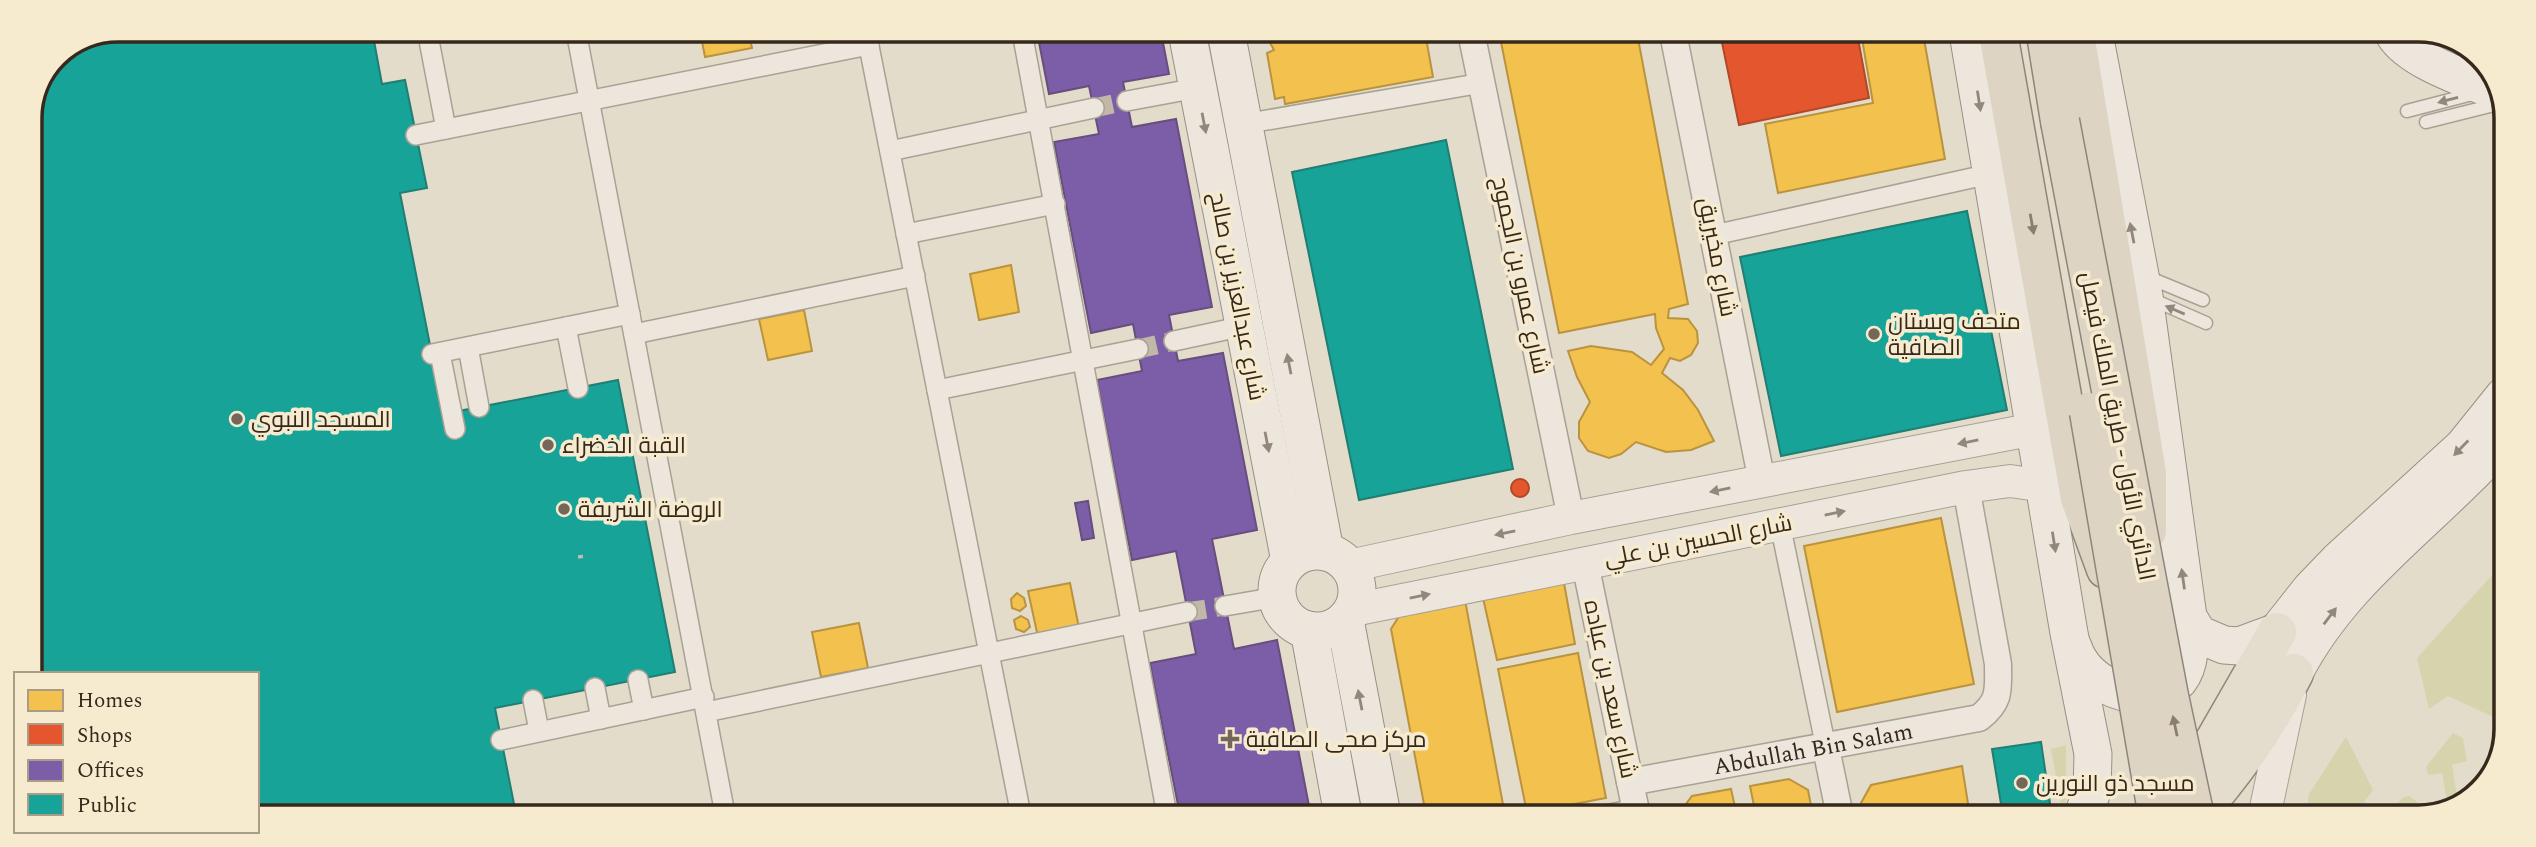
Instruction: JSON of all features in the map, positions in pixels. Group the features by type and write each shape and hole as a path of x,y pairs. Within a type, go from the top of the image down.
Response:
{"highway":[{"path":"1998,42 2005,165 2080,498 2124,617"},
{"name":"الدائري الأول - طريق الملك فيصل","path":"2026,42 2156,805"},
{"name":"الدائري الأول - طريق الملك فيصل","path":"2047,42 2146,575 2193,805"},
{"path":"2076,42 2147,473 2146,575"}],"main road":[{"name":"شارع عبدالعزيز بن صالح","path":"1188,42 1290,561"},
{"name":"شارع عبدالعزيز بن صالح","path":"1228,42 1337,559 1357,583 1357,592 1349,615 1380,805"},
{"path":"1971,42 2005,165 2035,429 2069,633 2093,754 2092,792 2087,805"},
{"path":"2069,633 2076,653 2088,671 2105,685 2125,693 2147,694 2168,688 2178,682 2189,657 2188,617 2142,285 2096,42"},
{"path":"2400,42 2431,63 2489,91"},
{"path":"2156,805 2201,759 2215,740 2277,632 2311,589 2463,447 2494,408"},
{"path":"2206,805 2222,787 2276,709 2309,643 2349,592 2376,562 2494,451"},
{"path":"1337,559 1313,551 1301,554 1290,561 1282,571 1277,597 1288,618 1297,626 1309,630 1322,631 1334,627 1349,615"},
{"path":"2188,617 2198,634 2224,645 2239,646 2277,632"},
{"path":"1309,630 1341,805"}],"street":[{"path":"429,42 446,129"},
{"path":"578,42 723,805"},
{"path":"416,135 589,100 849,42"},
{"path":"868,42 1019,805"},
{"path":"1024,42 1165,805"},
{"name":"شارع عمرو بن الجموح","path":"1473,42 1572,518"},
{"name":"شارع مخيريق","path":"1675,42 1762,482"},
{"path":"1244,124 1482,83"},
{"path":"1127,102 1198,88"},
{"path":"890,150 1094,108"},
{"path":"1714,235 2005,165"},
{"path":"906,234 1055,204"},
{"path":"634,334 915,276"},
{"path":"455,429 436,354 630,314"},
{"path":"1174,341 1244,326"},
{"path":"566,327 578,388"},
{"path":"468,347 479,407"},
{"path":"937,390 1138,349"},
{"name":"شارع الحسين بن علي","path":"1337,559 1572,518 2035,429"},
{"name":"شارع الحسين بن علي","path":"1349,615 1585,563 1966,487 2010,481 2045,486"},
{"name":"Abdullah Bin Salam","path":"1630,782 1979,718 1992,708 1998,692 1998,664 1966,487"},
{"path":"1780,524 1838,805"},
{"name":"شارع سعد بن عباده","path":"1585,563 1635,805"},
{"path":"1225,606 1277,597"},
{"path":"501,740 644,710 705,704 989,653 1188,612"},
{"path":"2266,805 2294,673"},
{"path":"638,680 644,710"},
{"path":"595,688 601,719"},
{"path":"533,700 539,731"}],"lane":[{"path":"2407,111 2491,96"},
{"path":"2426,122 2491,97"},
{"path":"2142,285 2203,300"},
{"path":"2142,285 2206,323"}],"path":[{"path":"578,557 586,556"}],"green space":[{"path":"2494,573 2494,717 2448,696 2429,709 2417,658"},
{"path":"2453,733 2463,738 2467,761 2452,765 2456,794 2447,799 2442,773 2428,775 2426,767"},
{"path":"2346,737 2373,790 2362,805 2307,805 2309,794"},
{"path":"2066,745 2065,805 2061,805 2051,749"},
{"path":"2409,796 2417,805 2396,805 2402,798"}],"building: Homes":[{"path":"345,42 369,42 372,55 348,59"},
{"path":"702,42 751,42 752,48 705,57"},
{"path":"1270,42 1427,42 1433,77 1285,104 1284,97 1275,99 1267,53 1274,50"},
{"path":"1501,42 1639,42 1688,304 1669,309 1668,318 1688,319 1697,331 1698,343 1691,355 1680,361 1670,358 1662,373 1683,390 1698,410 1714,441 1691,450 1666,452 1636,442 1621,454 1609,458 1588,451 1579,438 1579,422 1590,402 1568,351 1591,346 1632,352 1651,365 1664,349 1656,328 1655,314 1559,333"},
{"path":"1863,42 1925,42 1945,159 1778,193 1765,124 1873,103"},
{"path":"1011,265 1019,312 979,320 970,274"},
{"path":"804,310 812,351 768,360 759,319"},
{"path":"596,394 598,407 584,410 581,397"},
{"path":"575,402 588,470 520,484 506,416"},
{"name":"القبة الخضراء","path":"548,417 558,419 566,425 572,433 572,453 566,461 558,467 548,469 538,467 530,461 524,453 522,443 524,433 530,425 538,419"},
{"path":"86,478 90,498 70,502 67,482"},
{"path":"595,490 606,494 610,505 606,516 595,520 584,516 580,505 584,494"},
{"path":"1941,518 1974,684 1837,712 1804,546"},
{"path":"1070,583 1079,628 1038,637 1028,591"},
{"path":"1564,583 1575,644 1497,660 1483,598"},
{"path":"1017,593 1024,598 1026,606 1020,611 1012,608 1011,599"},
{"path":"1465,600 1503,805 1424,805 1391,629 1403,610"},
{"path":"1021,616 1028,620 1030,627 1024,632 1016,629 1014,620"},
{"path":"859,623 868,668 821,677 812,632"},
{"path":"647,639 650,654 636,657 633,642"},
{"path":"1578,653 1606,798 1569,805 1525,805 1498,669"},
{"path":"1962,766 1968,805 1861,805 1871,785"},
{"path":"1789,779 1808,790 1811,805 1754,805 1750,786"},
{"path":"1731,789 1735,805 1685,805 1692,796"}],"building: Shops":[{"path":"1722,42 1859,42 1869,98 1739,125"},
{"path":"1520,479 1526,482 1529,488 1526,494 1520,497 1514,494 1511,488 1514,482"}],"building: Offices":[{"path":"1039,42 1163,42 1169,74 1123,82 1132,127 1176,119 1212,307 1169,315 1178,361 1223,353 1257,530 1212,539 1234,649 1277,640 1309,805 1178,805 1150,663 1196,654 1176,551 1132,560 1097,380 1142,371 1133,324 1091,333 1054,142 1099,134 1089,86 1049,94"},
{"path":"1088,501 1094,538 1082,540 1075,503"}],"building: Public":[{"name":"المسجد النبوي","path":"118,42 374,42 382,84 405,80 427,188 400,193 447,431 459,411 618,380 675,672 495,708 514,805 259,805 259,672 42,672 42,118 43,103 55,76 64,64 76,55 103,43"},
{"path":"1446,140 1513,469 1359,500 1292,172"},
{"name":"متحف وبستان الصافية","path":"1967,211 2007,410 1781,456 1740,257"},
{"name":"مسجد ذو النورين","path":"2041,742 2050,805 2001,805 1992,749"}],"tunnel":[{"path":"1094,108 1127,101"},
{"path":"1138,349 1174,341"},
{"path":"1187,612 1225,606"}],"place":[{"name":"متحف وبستان الصافية","path":"1874,334"},
{"name":"المسجد النبوي","path":"237,419"},
{"name":"القبة الخضراء","path":"548,445"},
{"name":"الروضة الشريفة","path":"564,509"},
{"name":"مركز صحى الصافية","path":"1230,739"},
{"name":"مسجد ذو النورين","path":"2022,783"}]}
